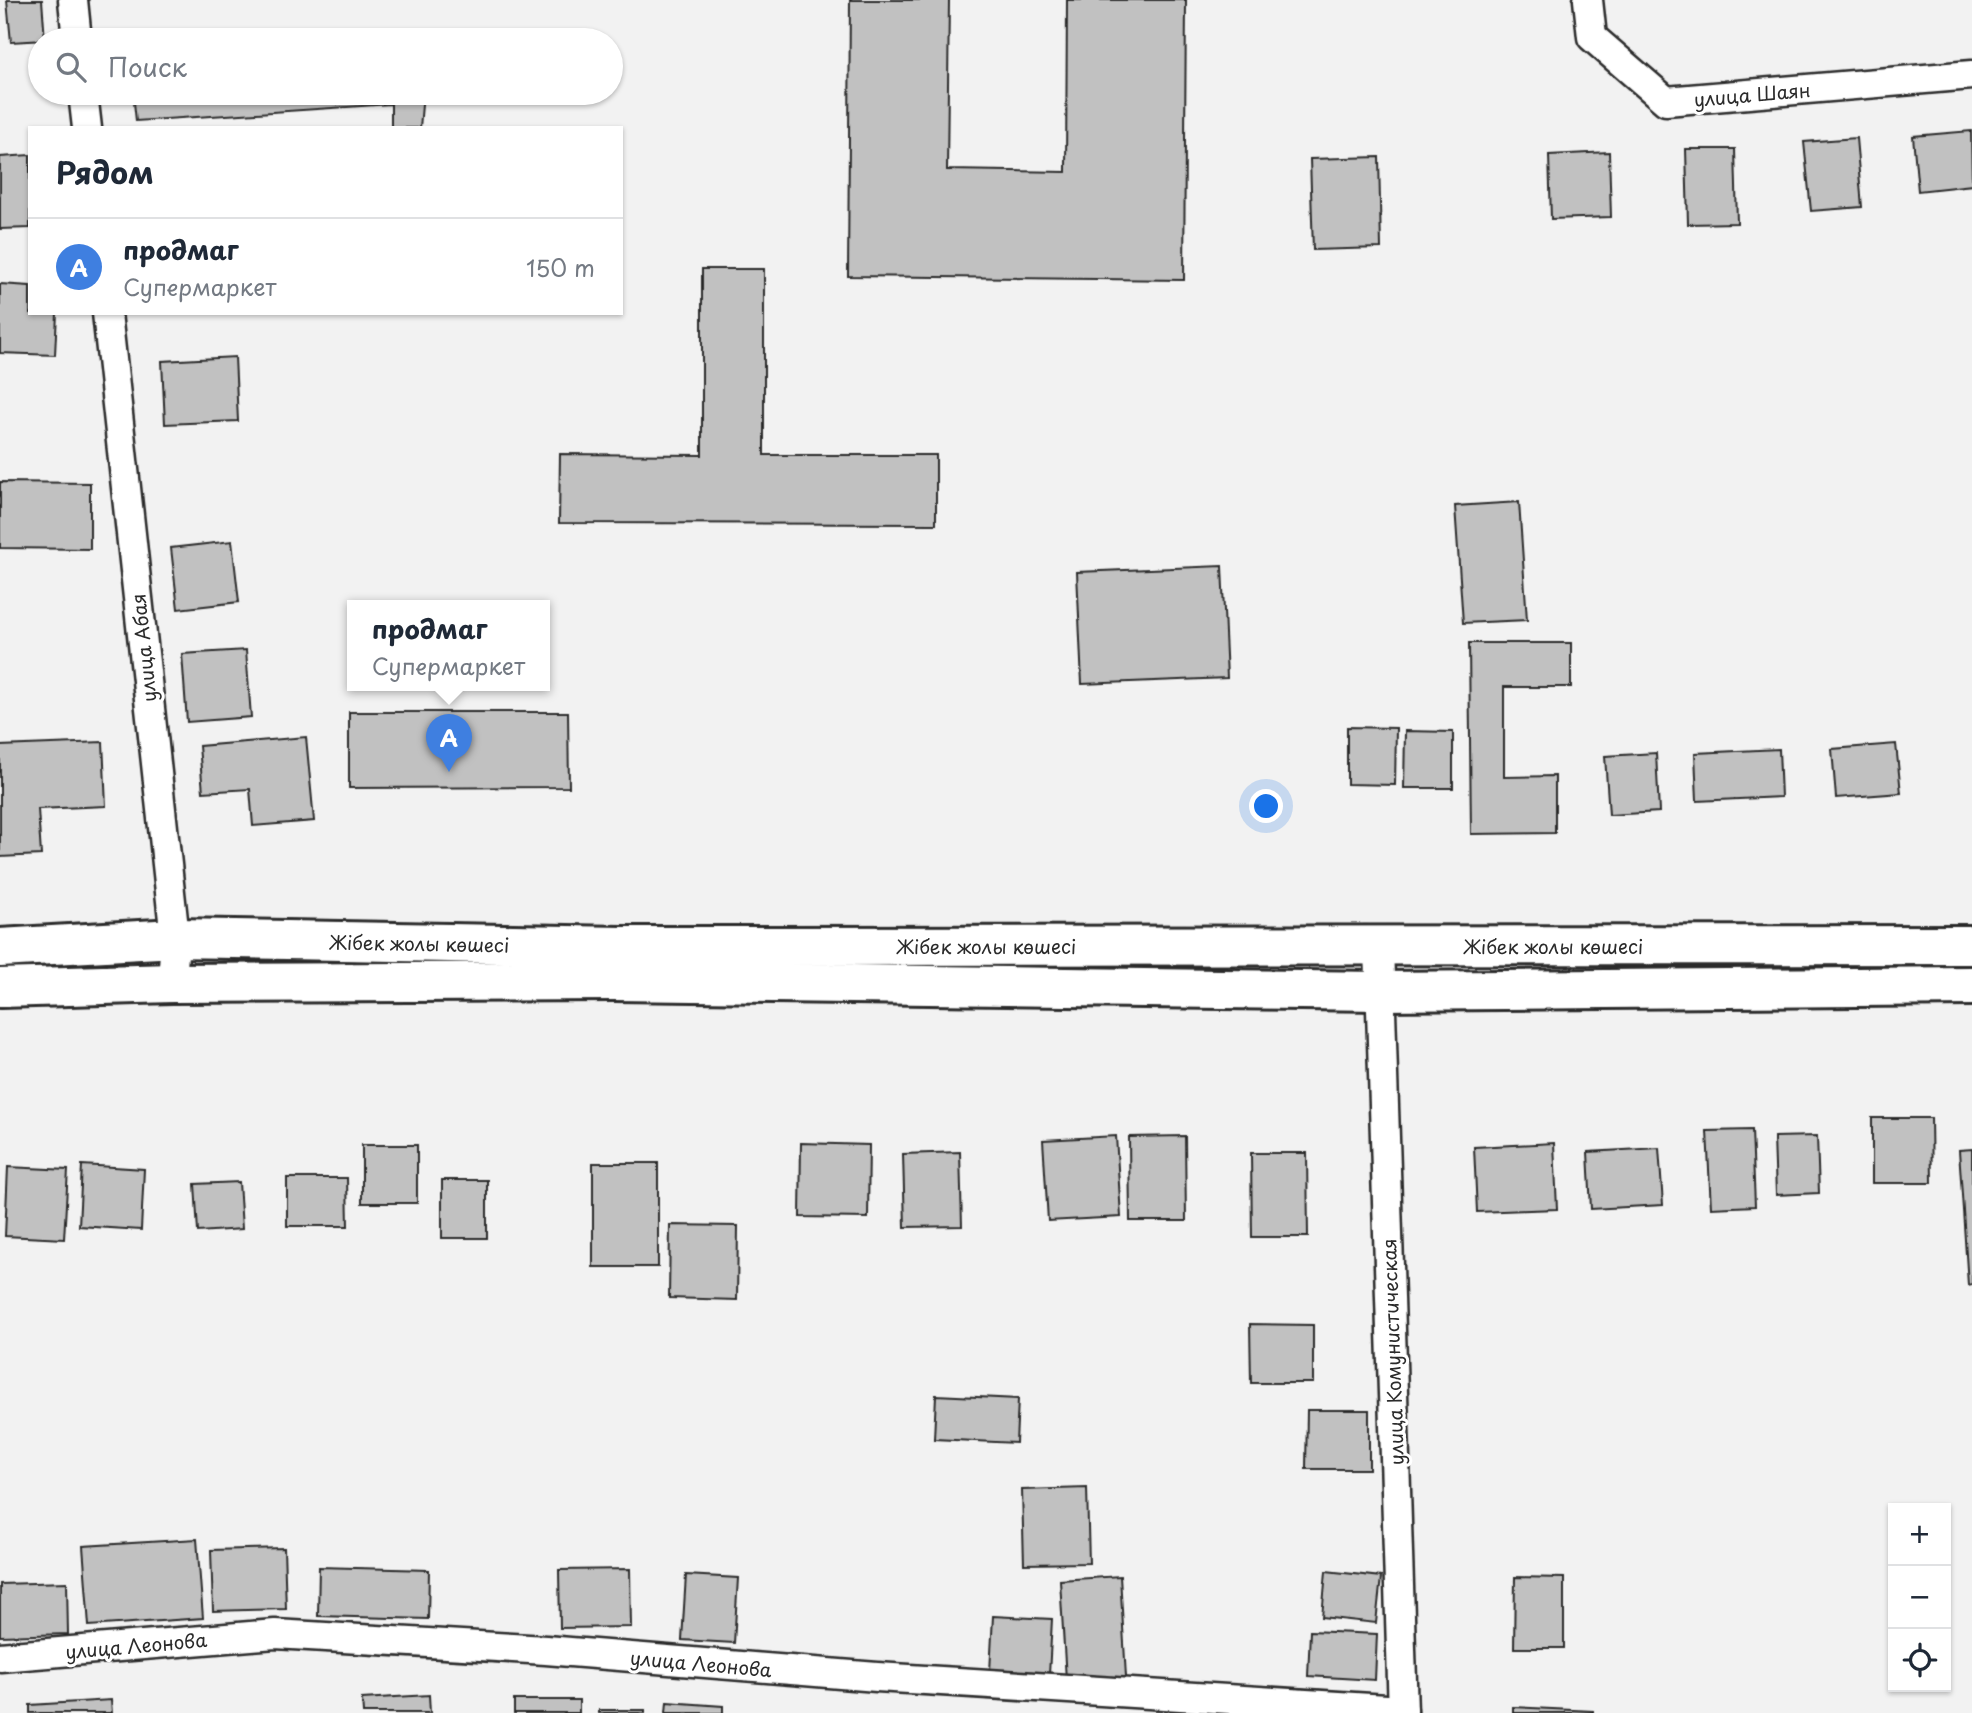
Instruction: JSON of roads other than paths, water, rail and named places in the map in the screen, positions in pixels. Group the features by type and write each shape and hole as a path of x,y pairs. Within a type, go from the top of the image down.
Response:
{"main road":[{"name":"Жібек жолы көшесі","path":"0,948 175,938 622,946 1972,945"},
{"name":"Жібек жолы көшесі","path":"0,988 172,983 615,981 1380,990 1972,986"}],"street":[{"path":"73,0 76,28"},
{"name":"улица Шаян","path":"1588,0 1592,37 1666,101 1972,75"},
{"path":"84,105 87,126"},
{"name":"улица Абая","path":"107,315 175,938 172,983"},
{"name":"улица Комунистическая","path":"1379,946 1403,1712"},
{"name":"улица Леонова","path":"0,1657 275,1633 1403,1712"}],"place":[{"name":"продмаг","path":"449,772"}]}
